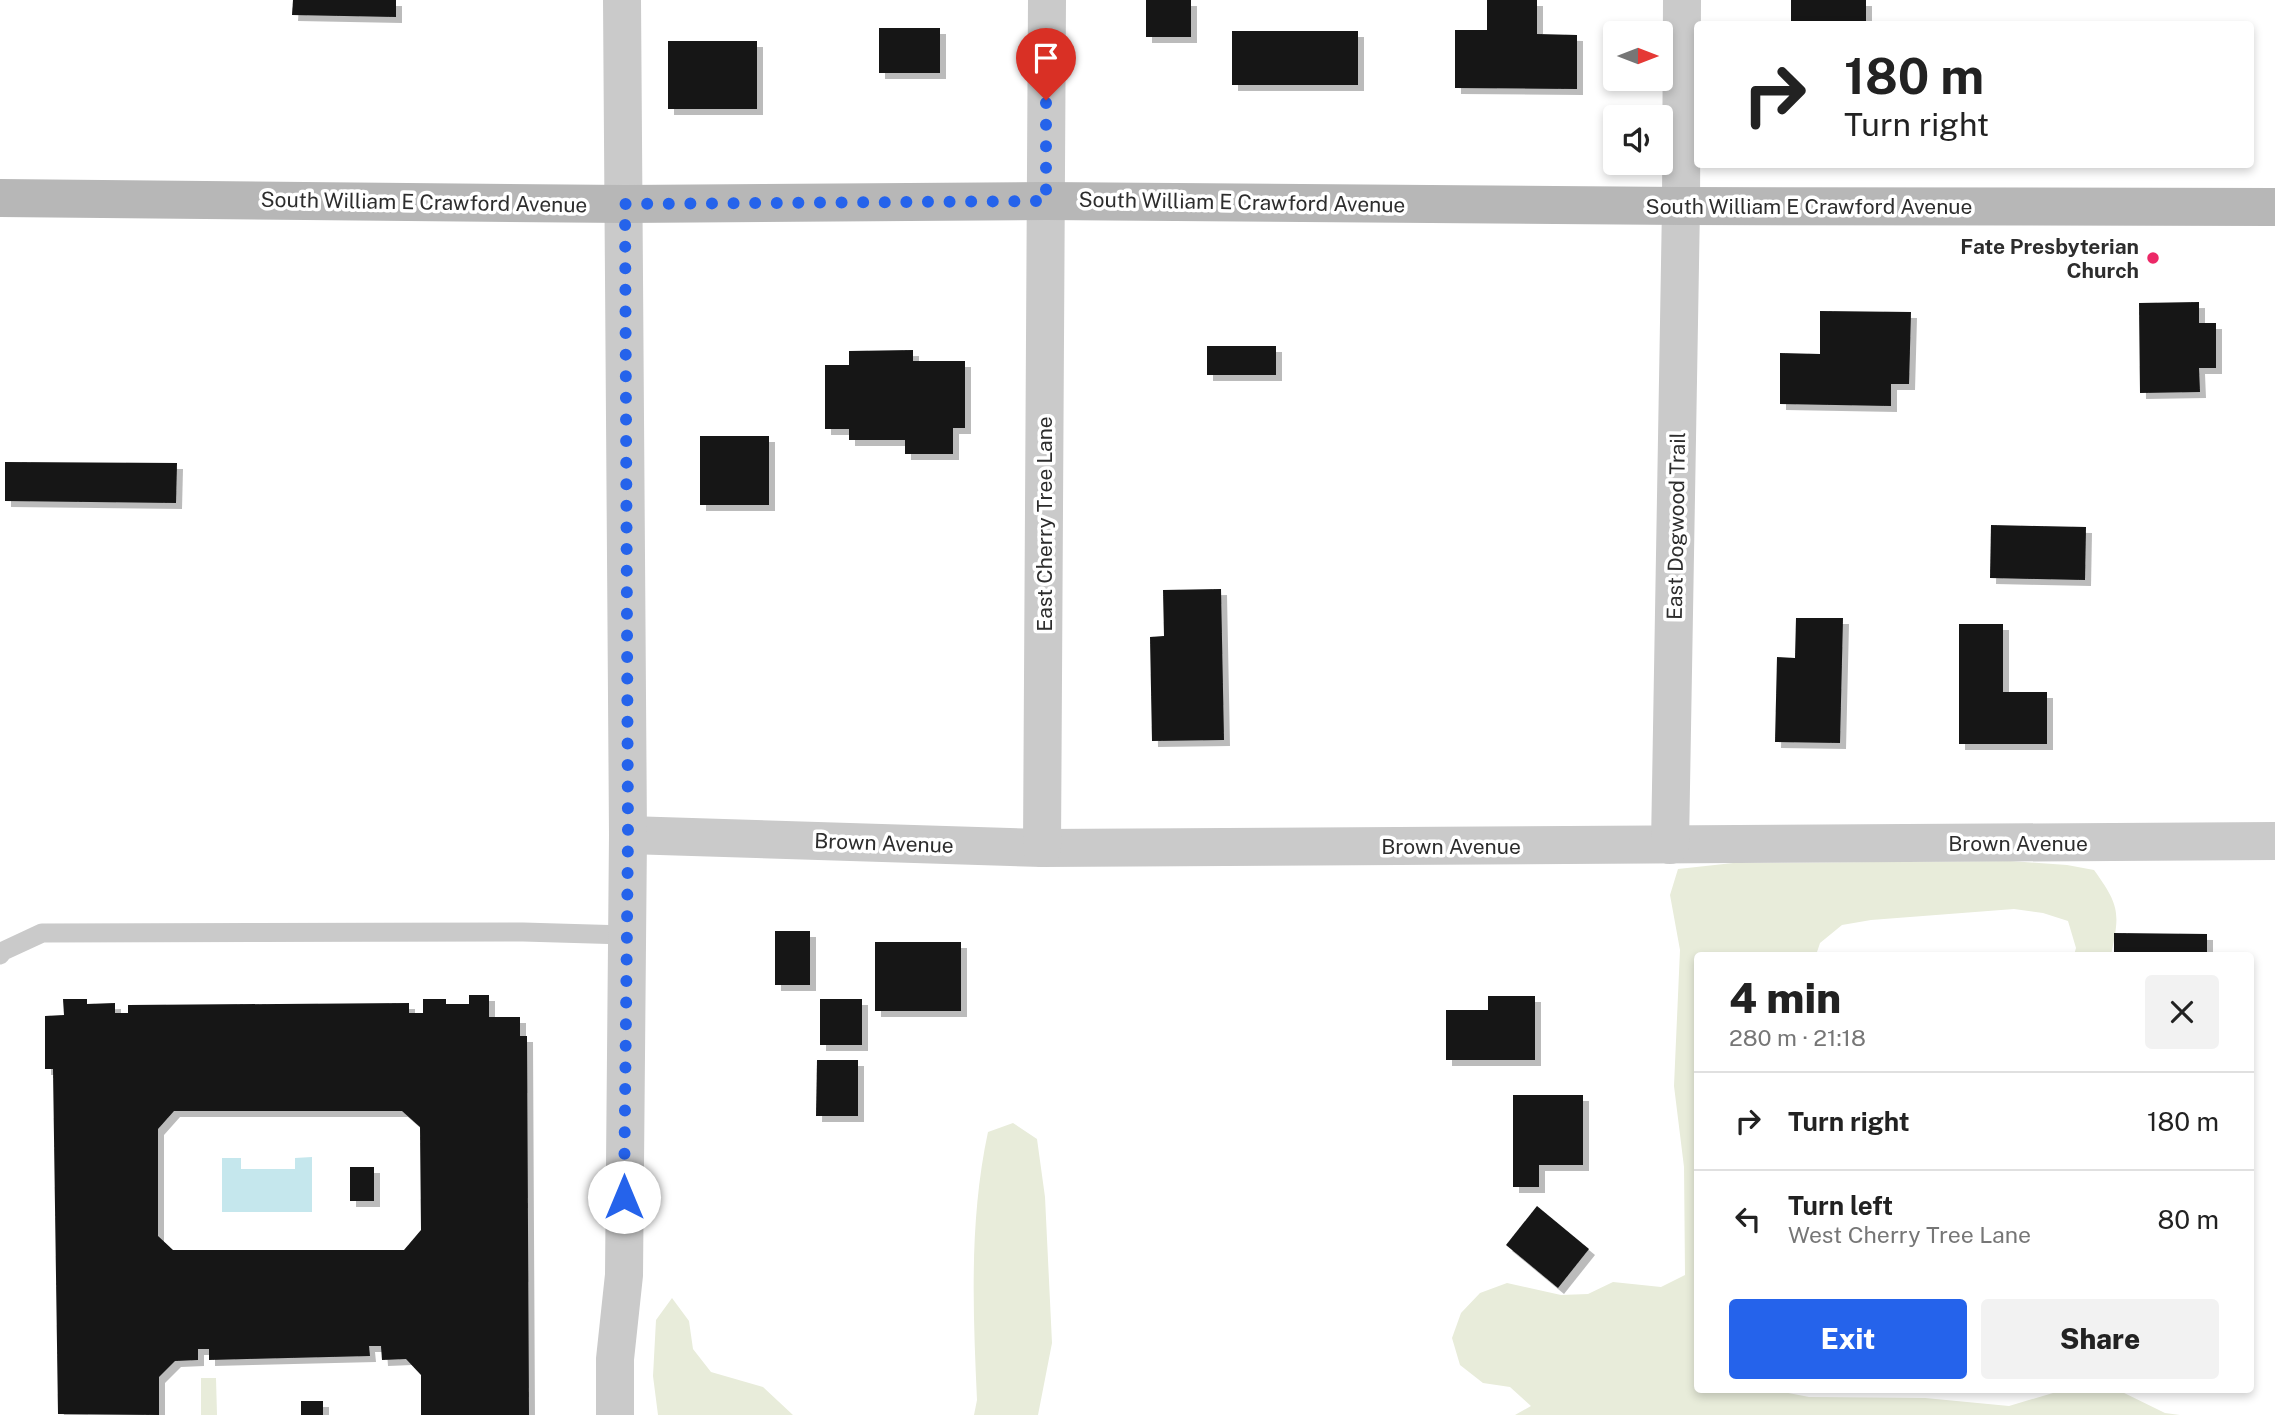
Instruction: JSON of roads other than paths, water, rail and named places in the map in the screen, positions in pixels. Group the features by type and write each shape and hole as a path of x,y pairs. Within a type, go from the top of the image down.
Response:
{"main road":[{"name":"South William E Crawford Avenue","path":"0,198 625,204 1046,201 2275,207"}],"street":[{"path":"615,1415 615,1359 624,1275 628,835 622,0"},
{"name":"East Cherry Tree Lane","path":"1042,848 1047,0"},
{"name":"East Dogwood Trail","path":"1670,845 1682,0"},
{"name":"Brown Avenue","path":"628,835 1042,848 2275,841"}],"lane":[{"path":"0,955 3,951 42,933 523,932 626,935"}],"water":[{"path":"312,1157 312,1212 222,1212 222,1158 241,1158 241,1169 295,1169 295,1158"}],"place":[{"name":"Fate Presbyterian Church","path":"2153,258"}]}
